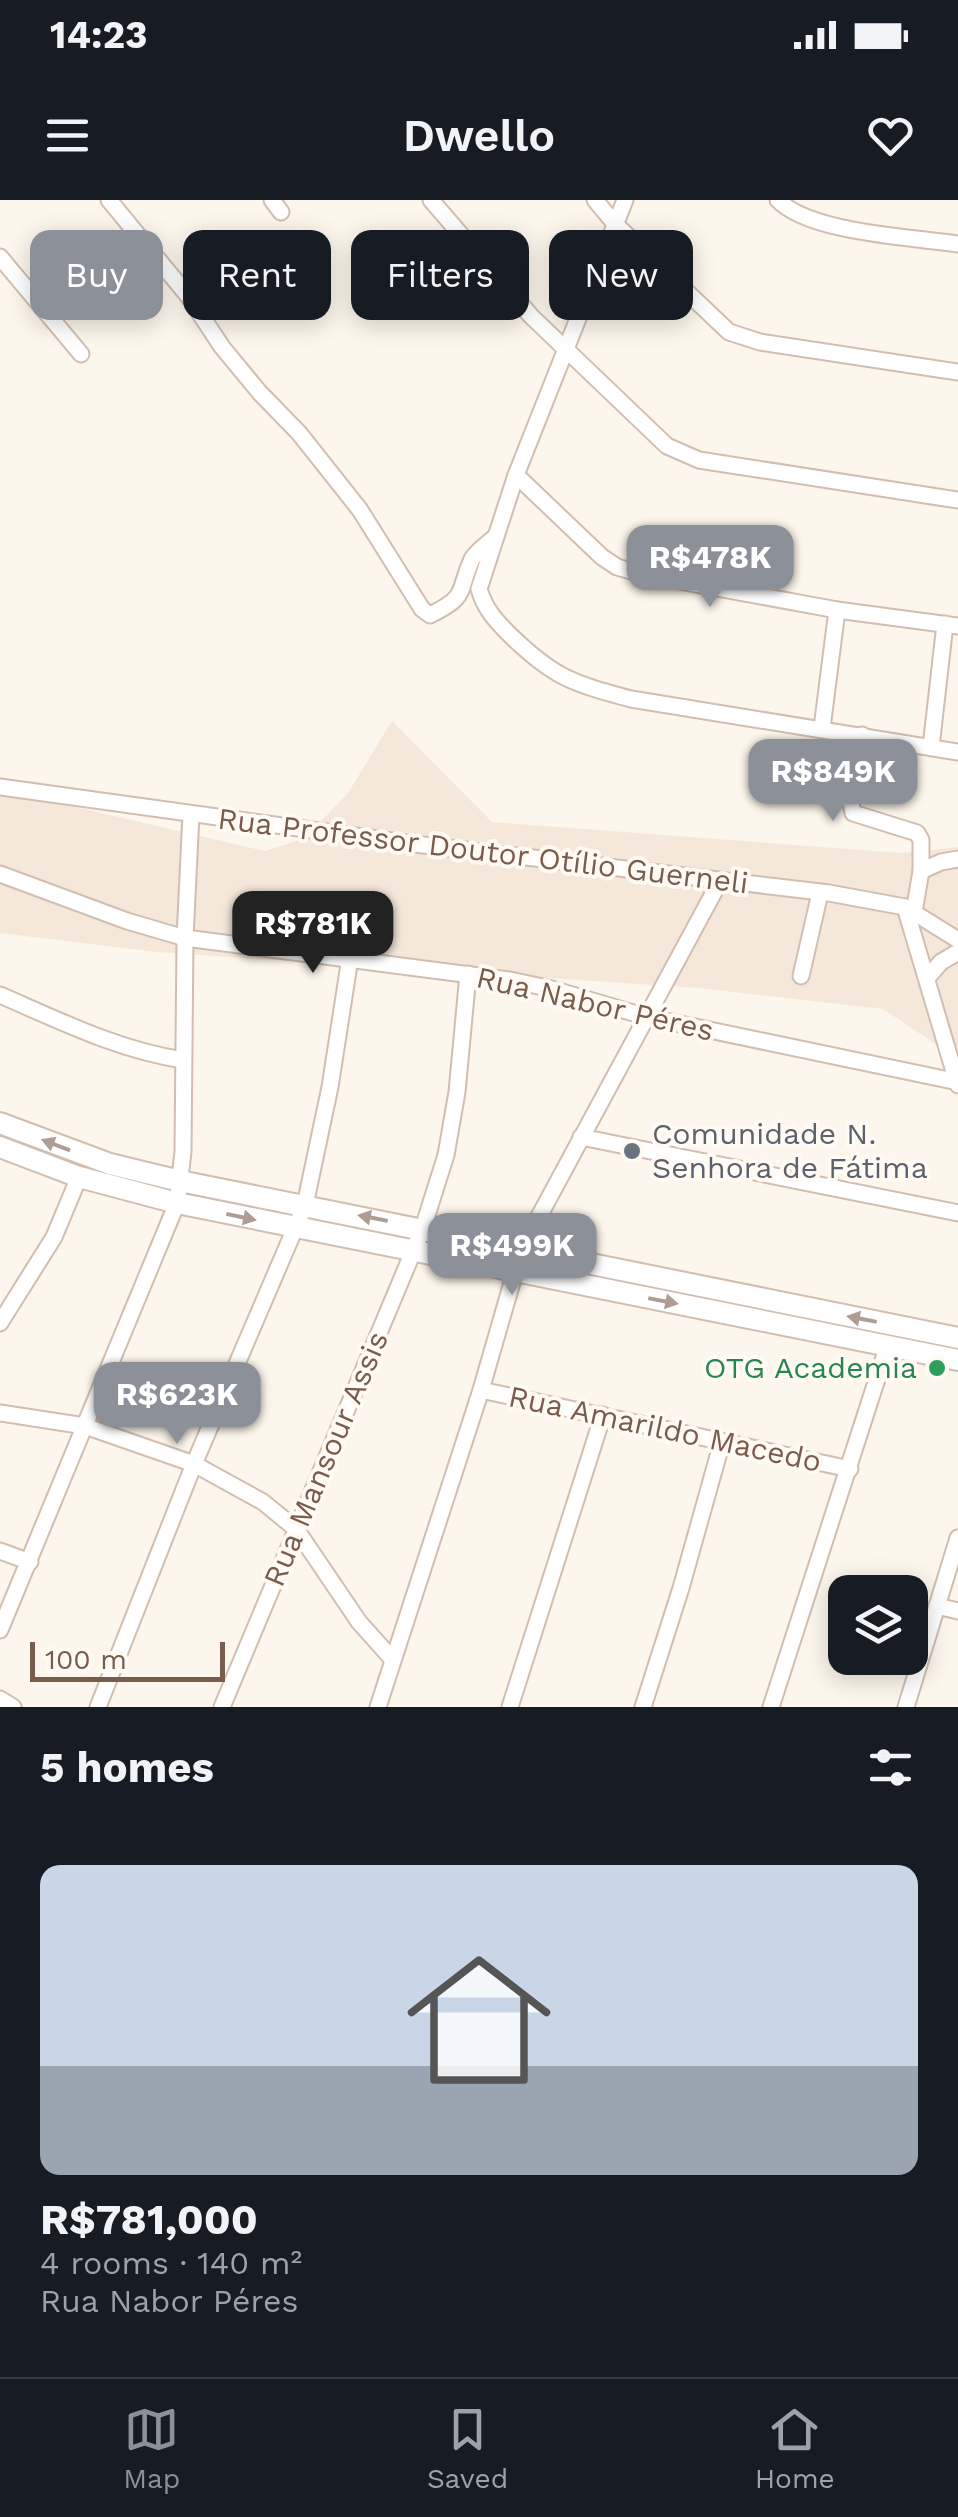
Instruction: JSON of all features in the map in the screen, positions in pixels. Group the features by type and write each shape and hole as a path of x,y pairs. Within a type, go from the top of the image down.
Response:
{"street":[{"path":"108,200 189,297 222,347 260,393 300,432 360,510 422,609 430,615 451,604 464,588 473,556 496,536"},
{"path":"432,200 511,294 667,446 691,457 958,500"},
{"path":"596,200 615,224 729,332 743,338 958,372"},
{"path":"625,200 516,475 479,590 484,606 540,664 582,686 631,699 958,752"},
{"path":"778,200 800,218 824,224 958,244"},
{"path":"0,257 81,354"},
{"path":"516,475 617,567 837,610 951,625 932,747"},
{"path":"822,728 837,610"},
{"path":"862,735 851,803 853,813 917,833 921,840 921,871 910,910 914,944 928,977 958,1083"},
{"name":"Rua Professor Doutor Otílio Guerneli","path":"0,786 191,814 820,893 910,910 958,940"},
{"path":"0,1630 177,1204 191,814"},
{"path":"921,871 958,859"},
{"name":"Rua Nabor Péres","path":"0,874 185,938 468,974 552,989 648,1017 958,1083"},
{"path":"378,1707 481,1390 522,1248 720,881"},
{"path":"801,976 820,893"},
{"path":"928,977 941,962 958,952"},
{"path":"98,1707 194,1464 306,1205 350,958"},
{"name":"Rua Mansour Assis","path":"222,1707 423,1228 448,1139 468,974"},
{"path":"0,995 108,1042 144,1054 184,1060"},
{"path":"0,1124 110,1164 180,1180 958,1338"},
{"path":"581,1137 958,1213"},
{"path":"0,1147 79,1177 177,1204 958,1360"},
{"path":"3,1313 54,1237 79,1177"},
{"path":"770,1707 887,1348"},
{"name":"Rua Amarildo Macedo","path":"481,1390 850,1469"},
{"path":"0,1414 85,1426 194,1464 263,1502 296,1530 359,1622 393,1660"},
{"path":"510,1707 603,1415"},
{"path":"643,1707 682,1588 722,1442"},
{"path":"906,1707 958,1538"},
{"path":"0,1551 30,1562"},
{"path":"937,1606 958,1611"},
{"path":"0,1700 13,1707"}],"shaded area":[{"path":"392,721 492,822 902,853 958,847 958,1059 883,1009 699,988 156,952 0,933 0,785 37,798 265,851 305,838 348,793"}],"place":[{"name":"Comunidade N. Senhora de Fátima","path":"632,1151"},
{"name":"OTG Academia","path":"937,1368"}]}
